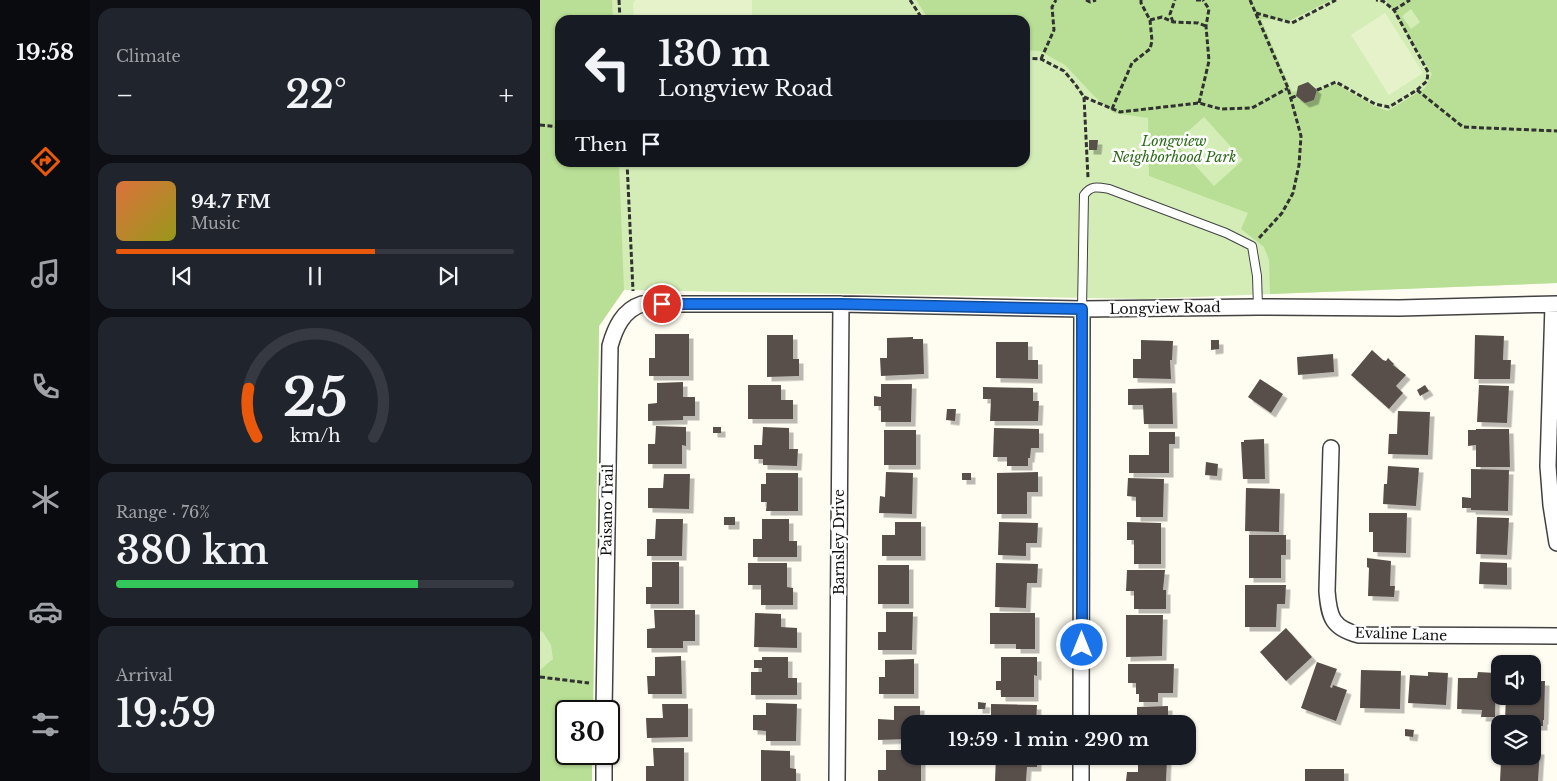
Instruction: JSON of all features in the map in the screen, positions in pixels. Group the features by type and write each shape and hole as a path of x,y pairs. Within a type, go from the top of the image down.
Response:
{"street":[{"name":"Longview Road","path":"630,310 642,304 841,304 1082,309 1399,308 1555,304"},
{"name":"Barnsley Drive","path":"837,781 841,304"},
{"path":"1555,304 1548,466 1551,505 1557,543"},
{"path":"1082,309 1082,715"},
{"name":"Paisano Trail","path":"604,700 610,346 615,328 630,310"},
{"name":"Evaline Lane","path":"1332,448 1328,609 1335,623 1344,631 1359,636 1557,636"},
{"path":"604,765 604,781"},
{"path":"1081,765 1081,781"}],"lane":[{"path":"1082,309 1084,195 1088,189 1096,186 1109,189 1226,233 1252,246 1257,276 1258,307"}],"path":[{"path":"618,0 620,15"},
{"path":"910,0 920,15"},
{"path":"1041,59 1054,30 1052,7 1056,0"},
{"path":"1086,0 1090,2 1096,0"},
{"path":"1112,109 1132,63 1150,50 1152,41 1150,20 1141,0"},
{"path":"1173,22 1170,14 1175,0"},
{"path":"1196,0 1204,0 1209,9 1206,26 1209,61 1199,103"},
{"path":"1250,0 1292,98 1301,136 1299,165 1292,194 1282,213 1252,246"},
{"path":"1256,13 1292,23 1336,0"},
{"path":"1317,90 1336,82 1376,104 1389,107 1417,90 1427,81 1428,72 1394,10 1383,1 1376,0"},
{"path":"1394,10 1410,0"},
{"path":"1150,20 1162,17 1173,22 1198,23 1206,26"},
{"path":"1030,58 1041,59 1064,71 1084,97 1120,112 1199,103 1222,109 1252,108 1288,88"},
{"path":"1417,90 1463,126 1557,131"},
{"path":"1292,98 1296,96"},
{"path":"1084,97 1088,189"},
{"path":"540,124 555,126"},
{"path":"627,167 630,310"},
{"path":"540,677 604,685"}],"green space":[{"name":"Longview Neighborhood Park","path":"540,0 1557,0 1557,283 1144,299 624,290 599,326 593,700 555,700 555,765 592,765 592,781 540,781"},
{"path":"540,0 612,0 613,15 555,15 555,167 619,167 624,290 599,326 593,700 555,700 555,765 592,765 592,781 540,781 540,670 553,659 551,645 543,632 540,631"},
{"path":"636,0 752,0 752,15 634,15 633,3"},
{"path":"916,0 1331,0 1291,20 1261,19 1292,92 1297,91 1296,96 1305,103 1314,100 1317,90 1336,84 1374,106 1388,111 1425,88 1432,74 1386,0 1557,0 1557,283 1270,294 1269,260 1264,247 1241,229 1248,213 1149,176 1148,118 1114,113 1094,96 1065,65 1040,51 1030,50 1030,15 926,15","holes":["1411,9 1420,22 1411,29 1402,16","1204,117 1243,160 1214,186 1175,143"]},
{"path":"1385,13 1423,73 1389,95 1351,35"}],"building":[{"path":"1308,82 1317,90 1314,100 1305,103 1296,96 1298,86"},
{"path":"1089,140 1098,140 1097,150 1089,150"},
{"path":"655,334 689,334 689,376 649,376 649,358 655,358"},
{"path":"767,335 793,335 793,359 799,359 799,376 767,377"},
{"path":"1475,335 1504,336 1503,360 1511,360 1510,379 1474,379"},
{"path":"913,337 913,339 923,339 924,374 881,376 880,358 887,358 887,338"},
{"path":"1141,340 1173,341 1172,360 1170,360 1171,379 1133,378 1133,359 1141,359"},
{"path":"1211,340 1219,340 1219,349 1211,350"},
{"path":"996,342 1028,342 1028,360 1038,360 1038,379 996,378"},
{"path":"1372,350 1383,360 1386,361 1388,358 1393,365 1406,375 1396,386 1403,393 1389,409 1351,375"},
{"path":"1333,354 1334,372 1298,375 1297,357"},
{"path":"1260,379 1283,394 1271,413 1248,397"},
{"path":"683,382 683,397 695,397 695,416 683,416 683,420 648,421 648,404 657,403 657,383"},
{"path":"881,384 912,384 911,422 881,422 881,406 874,406 874,396 881,397"},
{"path":"748,385 781,385 781,400 793,400 793,419 748,419"},
{"path":"1425,385 1429,391 1420,396 1417,390"},
{"path":"1479,385 1509,386 1507,423 1477,422"},
{"path":"983,387 1033,388 1033,401 1039,401 1038,421 990,421 991,399 983,399"},
{"path":"1172,388 1173,424 1144,424 1143,405 1128,405 1128,389"},
{"path":"947,409 956,409 955,421 946,420"},
{"path":"1398,411 1430,412 1428,455 1388,454 1389,434 1397,434"},
{"path":"656,426 686,427 686,446 682,445 682,464 648,464 648,444 655,444"},
{"path":"713,427 721,427 721,433 713,433"},
{"path":"763,427 789,428 789,449 798,449 797,466 763,465 763,459 754,459 754,445 762,445"},
{"path":"994,428 1039,429 1039,448 1031,448 1028,466 1007,466 1007,457 993,457"},
{"path":"1509,429 1510,467 1476,467 1476,445 1468,446 1468,430"},
{"path":"884,430 916,430 916,465 884,465"},
{"path":"1149,432 1175,432 1175,444 1169,444 1169,473 1129,473 1129,455 1149,455"},
{"path":"1264,439 1265,479 1243,479 1241,442 1244,442 1244,440"},
{"path":"1206,462 1218,464 1217,476 1205,475"},
{"path":"1388,466 1419,468 1416,506 1383,504 1384,484 1387,484"},
{"path":"1471,469 1509,470 1508,511 1462,508 1462,497 1471,498"},
{"path":"886,472 913,473 912,514 879,513 880,496 885,497"},
{"path":"1038,472 1038,492 1027,492 1027,514 997,514 997,473"},
{"path":"766,473 798,473 798,511 766,511 767,502 761,502 761,484 766,484"},
{"path":"962,473 971,473 971,480 962,480"},
{"path":"664,474 690,474 689,509 648,508 648,488 663,488"},
{"path":"1128,478 1164,479 1163,517 1136,517 1136,497 1127,496"},
{"path":"1246,488 1280,489 1279,532 1245,531"},
{"path":"1369,513 1407,513 1406,553 1373,552 1373,532 1369,532"},
{"path":"724,517 735,517 735,525 724,525"},
{"path":"1477,517 1509,518 1507,555 1476,554"},
{"path":"656,519 683,519 682,556 647,556 647,539 655,539"},
{"path":"762,519 789,519 789,541 797,541 797,557 753,557 753,539 762,539"},
{"path":"895,522 921,522 921,556 882,556 882,535 895,535"},
{"path":"999,522 1038,523 1037,543 1026,543 1026,556 998,555"},
{"path":"1127,522 1161,523 1161,564 1134,564 1134,540 1127,540"},
{"path":"1249,535 1286,535 1286,555 1281,555 1281,578 1249,578"},
{"path":"1367,558 1391,561 1390,586 1395,586 1394,597 1368,596 1369,568 1367,567"},
{"path":"652,562 679,562 679,604 646,604 646,587 652,587"},
{"path":"1480,562 1507,563 1507,585 1479,584"},
{"path":"748,563 787,563 787,587 793,588 793,605 761,605 761,585 748,585"},
{"path":"996,563 1038,564 1037,583 1027,583 1026,608 995,607"},
{"path":"878,565 909,565 909,604 878,604"},
{"path":"1127,570 1165,570 1163,590 1166,590 1166,609 1134,609 1134,591 1126,591"},
{"path":"1245,585 1286,585 1285,604 1277,604 1276,627 1245,627"},
{"path":"654,610 695,610 695,641 683,641 683,648 647,648 647,629 655,628"},
{"path":"886,612 913,612 912,650 878,650 878,632 886,632"},
{"path":"755,613 781,614 781,627 797,628 797,648 754,647"},
{"path":"990,613 1035,613 1035,649 1016,649 1016,644 990,644"},
{"path":"1126,615 1163,615 1162,656 1126,657"},
{"path":"1286,628 1312,657 1286,681 1260,652"},
{"path":"681,656 682,694 648,694 647,676 655,676 655,657"},
{"path":"762,657 788,657 788,678 797,678 797,695 751,695 751,672 762,672 762,668 754,668 754,660 762,660"},
{"path":"1001,657 1037,657 1037,676 1034,675 1034,697 1001,697 1001,690 996,690 996,681 1001,681"},
{"path":"914,659 914,694 879,694 879,677 885,677 885,660"},
{"path":"1317,662 1337,669 1330,687 1332,688 1333,685 1347,690 1336,721 1301,708"},
{"path":"1128,664 1174,664 1173,693 1158,693 1158,702 1139,702 1139,694 1136,694 1136,683 1128,683"},
{"path":"1361,670 1401,671 1400,709 1360,708"},
{"path":"1428,672 1448,673 1446,705 1408,703 1410,675 1428,676"},
{"path":"1478,672 1491,673 1491,705 1495,705 1495,715 1491,715 1491,717 1481,717 1482,710 1457,709 1458,678 1477,678"},
{"path":"1541,681 1545,681 1543,726 1541,726 1541,715 1505,715 1506,705 1541,705"},
{"path":"978,702 986,703 985,709 978,709"},
{"path":"766,703 797,704 796,741 766,741 766,731 753,730 753,715 766,715"},
{"path":"662,704 688,704 688,737 647,738 646,718 663,718"},
{"path":"991,704 1037,705 1036,715 991,715"},
{"path":"894,706 920,706 920,715 901,715 901,739 878,740 878,719 894,720"},
{"path":"1168,706 1168,715 1137,715 1137,707"},
{"path":"1405,729 1414,730 1413,737 1405,736"},
{"path":"653,748 684,748 684,781 646,781 646,766 654,766"},
{"path":"761,750 790,751 790,768 796,769 796,781 761,781"},
{"path":"886,750 901,750 901,765 921,765 921,781 878,781 878,770 886,770"},
{"path":"996,765 1037,765 1037,767 1027,767 1026,781 995,781"},
{"path":"1138,765 1167,765 1166,781 1126,781 1127,772 1138,772"},
{"path":"1501,765 1539,765 1538,781 1500,781"},
{"path":"1305,769 1344,769 1344,781 1305,781"}],"route":[{"path":"662,304 841,304 1082,309 1082,645"}]}
